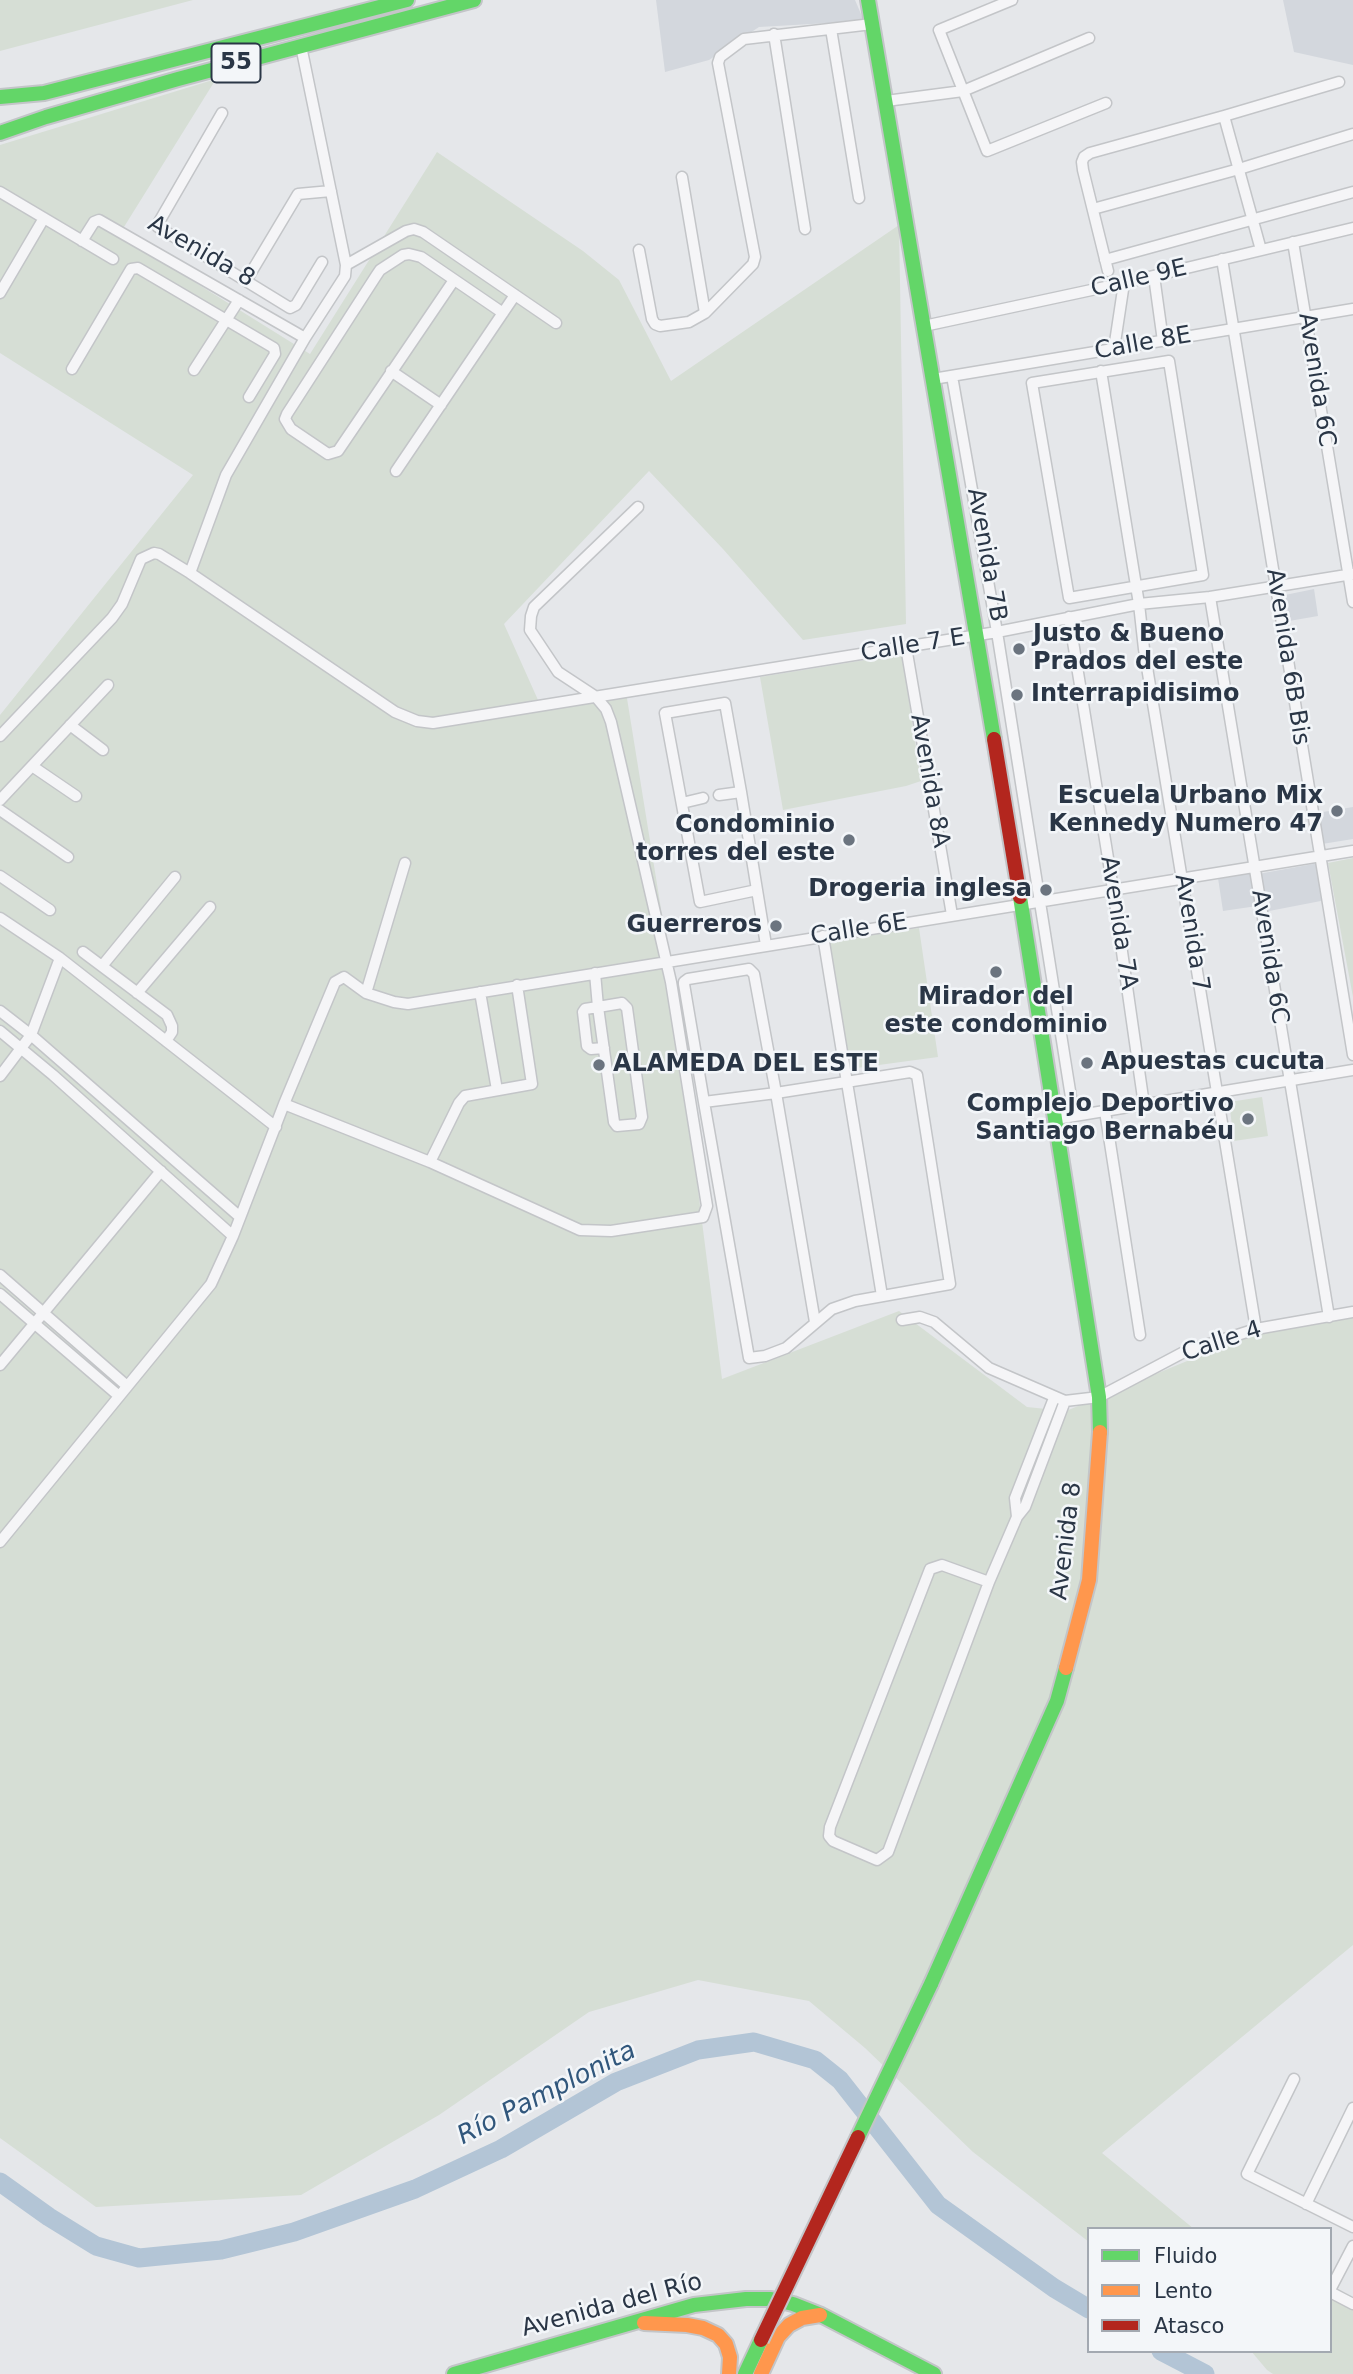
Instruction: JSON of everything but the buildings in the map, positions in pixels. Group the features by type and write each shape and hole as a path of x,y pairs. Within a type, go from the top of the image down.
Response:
{"main road":[{"name":"55","path":"0,97 44,93 407,0"},
{"name":"55","path":"0,133 46,117 474,0"},
{"name":"Avenida 7B","path":"868,0 977,635 1056,1119"},
{"name":"Avenida 8","path":"745,2374 931,1984 1037,1750 1061,1689 1089,1580 1100,1444 1099,1397 1056,1119"},
{"name":"Avenida del Río","path":"454,2374 694,2305 746,2299 793,2304 821,2315 916,2370 934,2374"},
{"path":"761,2374 778,2337 789,2325 802,2318 821,2315"},
{"path":"632,2322 687,2325 704,2328 718,2335 726,2344 730,2357 729,2374"}],"street":[{"path":"1012,0 939,30 987,151 1106,103"},
{"path":"639,250 655,324 660,326 689,322 705,313 753,264 755,257 718,63 723,52 744,40 774,34 872,24"},
{"path":"831,29 859,198"},
{"path":"774,34 805,229"},
{"path":"886,101 963,91 1089,38"},
{"path":"190,573 226,475 305,338 345,276 346,265 301,47"},
{"path":"1108,271 1082,162 1084,157 1090,153 1339,82"},
{"path":"222,113 159,222 159,227 290,308 294,307 322,262"},
{"path":"1224,116 1261,250"},
{"path":"1093,209 1353,134"},
{"path":"681,177 705,313"},
{"path":"246,281 298,194 331,191"},
{"path":"0,192 113,260"},
{"path":"1105,260 1353,192"},
{"path":"0,293 44,218"},
{"name":"Avenida 8","path":"82,241 94,222 99,219 305,338"},
{"name":"Calle 9E","path":"924,326 1124,283 1353,228"},
{"path":"346,265 405,231 414,229 423,232 556,323"},
{"name":"Avenida 6C","path":"1293,242 1351,574 1353,602"},
{"path":"454,280 338,451 328,454 291,429 287,423 287,414 380,270 403,255 421,257 503,313"},
{"name":"Avenida 6B Bis","path":"1222,259 1353,1055"},
{"path":"72,369 134,267 275,351 249,397"},
{"path":"1154,276 1163,341"},
{"path":"1114,349 1124,283"},
{"path":"396,471 515,295"},
{"path":"194,370 239,300"},
{"name":"Calle 8E","path":"933,379 1353,309"},
{"path":"1169,361 1203,575 1069,598 1032,383 1101,371 1169,361"},
{"path":"391,371 441,405"},
{"name":"Avenida 7","path":"1101,371 1256,1329"},
{"name":"Avenida 7B","path":"952,376 997,632 1074,1116"},
{"path":"0,1542 211,1284 233,1236 284,1104 429,1162 580,1230 611,1231 703,1217 707,1206 667,961 634,830 611,722 606,709 596,697 558,672 530,630 534,607 638,507"},
{"path":"958,528 978,524"},
{"name":"Calle 7 E","path":"0,736 117,612 142,559 154,553 190,573 395,712 417,721 439,722 997,632 1139,604 1210,597 1351,574"},
{"name":"Avenida 6C","path":"1210,597 1329,1317"},
{"name":"Avenida 7A","path":"1069,617 1144,1105"},
{"name":"Avenida 8A","path":"906,647 952,915"},
{"path":"0,800 108,685"},
{"path":"757,890 700,902 665,713 725,703 741,792 766,945"},
{"path":"70,725 103,750"},
{"path":"32,766 76,796"},
{"path":"719,795 741,792"},
{"path":"682,803 703,798"},
{"path":"0,810 68,857"},
{"name":"Calle 6E","path":"284,1104 335,982 344,977 366,993 408,1004 1353,851"},
{"path":"366,993 405,863"},
{"path":"0,876 50,910"},
{"path":"102,965 175,877"},
{"path":"137,993 210,908"},
{"path":"0,918 60,958 276,1127"},
{"path":"823,936 882,1296"},
{"path":"83,952 167,1015 172,1032 166,1041"},
{"path":"0,1076 31,1035 60,958"},
{"path":"704,1102 776,1093 910,1072 917,1075 950,1284 855,1301 832,1309 786,1348 765,1356 749,1358 704,1102 684,982 688,979 749,969 754,974 776,1093 815,1322"},
{"path":"595,973 598,1007 604,1048 615,1125 639,1124 642,1117 627,1008 622,1003 598,1007 585,1009 583,1012 587,1046 591,1049 604,1048"},
{"path":"429,1162 465,1096 532,1084 517,985"},
{"path":"480,992 497,1090"},
{"path":"0,1011 240,1217"},
{"path":"1041,1029 1060,1025"},
{"path":"0,1031 233,1236"},
{"path":"1056,1119 1353,1070"},
{"path":"1105,1111 1140,1335"},
{"path":"0,1366 161,1171"},
{"path":"0,1275 127,1387"},
{"path":"0,1294 119,1396"},
{"name":"Calle 4","path":"1099,1397 1184,1352 1256,1329 1353,1312"},
{"path":"902,1320 920,1317 934,1322 989,1368 1059,1400 1099,1397"},
{"path":"989,1582 942,1565 930,1569 830,1827 833,1840 877,1860 888,1852 989,1582 1017,1517 1015,1498 1059,1400"},
{"path":"1294,2079 1247,2174 1353,2227"},
{"path":"1306,2204 1353,2108"},
{"path":"1332,2287 1353,2246"},
{"path":"1332,2292 1353,2304"}],"shaded area":[{"path":"0,0 193,0 0,51"},
{"path":"656,0 855,0 864,21 759,27 709,60 665,72"},
{"path":"1283,0 1353,0 1353,65 1294,52"},
{"path":"216,79 119,235 310,354 437,152 583,251 619,280 671,381 899,225 906,624 803,640 723,549 649,471 504,624 538,700 625,686 667,946 722,1379 899,1311 1027,1407 1066,1411 1255,1333 1353,1318 1353,1945 1102,2153 1192,2227 1087,2227 1087,2240 973,2152 865,2048 809,2001 698,1980 589,2012 439,2115 301,2195 96,2207 0,2138 0,715 193,475 0,353 0,145"},
{"path":"1314,589 1318,616 1289,621 1285,595"},
{"path":"902,654 921,781 783,810 760,677"},
{"path":"1353,807 1353,839 1322,844 1317,813"},
{"path":"1353,858 1353,997 1328,863"},
{"path":"1319,863 1326,900 1264,912 1258,874"},
{"path":"1252,872 1257,906 1223,911 1218,878"},
{"path":"919,928 938,1057 849,1069 829,941"},
{"name":"Complejo Deportivo Santiago Bernabéu","path":"1262,1097 1268,1136 1234,1141 1229,1102"},
{"path":"1332,2298 1353,2307 1353,2374 1273,2374 1253,2353 1332,2353"}],"waterway":[{"name":"Río Pamplonita","path":"0,2182 96,2246 139,2258 221,2250 294,2232 415,2189 501,2149 616,2082 698,2050 754,2042 815,2060 840,2080 938,2205 1054,2288 1087,2308"},
{"name":"Río Pamplonita","path":"1165,2353 1205,2374"}],"traffic: fast":[{"path":"0,97 44,93 407,0"},
{"path":"0,133 178,79 474,0"},
{"path":"868,0 994,739"},
{"path":"1020,897 1099,1397 1100,1432"},
{"path":"931,1984 1057,1701 1066,1668"},
{"path":"858,2137 931,1984"},
{"path":"454,2374 694,2305 746,2299 771,2299 821,2315 934,2374"},
{"path":"745,2374 761,2340"}],"traffic: slow":[{"path":"1066,1668 1089,1580 1100,1432"},
{"path":"761,2374 778,2337 789,2325 802,2318 820,2315"},
{"path":"644,2323 687,2325 718,2335 726,2344 730,2357 729,2374"}],"traffic: jam":[{"path":"994,739 1020,897"},
{"path":"761,2340 858,2137"}],"place":[{"name":"Justo & Bueno Prados del este","path":"1019,649"},
{"name":"Interrapidisimo","path":"1017,695"},
{"name":"Escuela Urbano Mix Kennedy Numero 47","path":"1337,811"},
{"name":"Condominio torres del este","path":"849,840"},
{"name":"Drogeria inglesa","path":"1046,890"},
{"name":"Guerreros","path":"776,926"},
{"name":"Mirador del este condominio","path":"996,972"},
{"name":"Apuestas cucuta","path":"1087,1063"},
{"name":"ALAMEDA DEL ESTE","path":"599,1065"},
{"name":"Complejo Deportivo Santiago Bernabéu","path":"1248,1119"}]}
